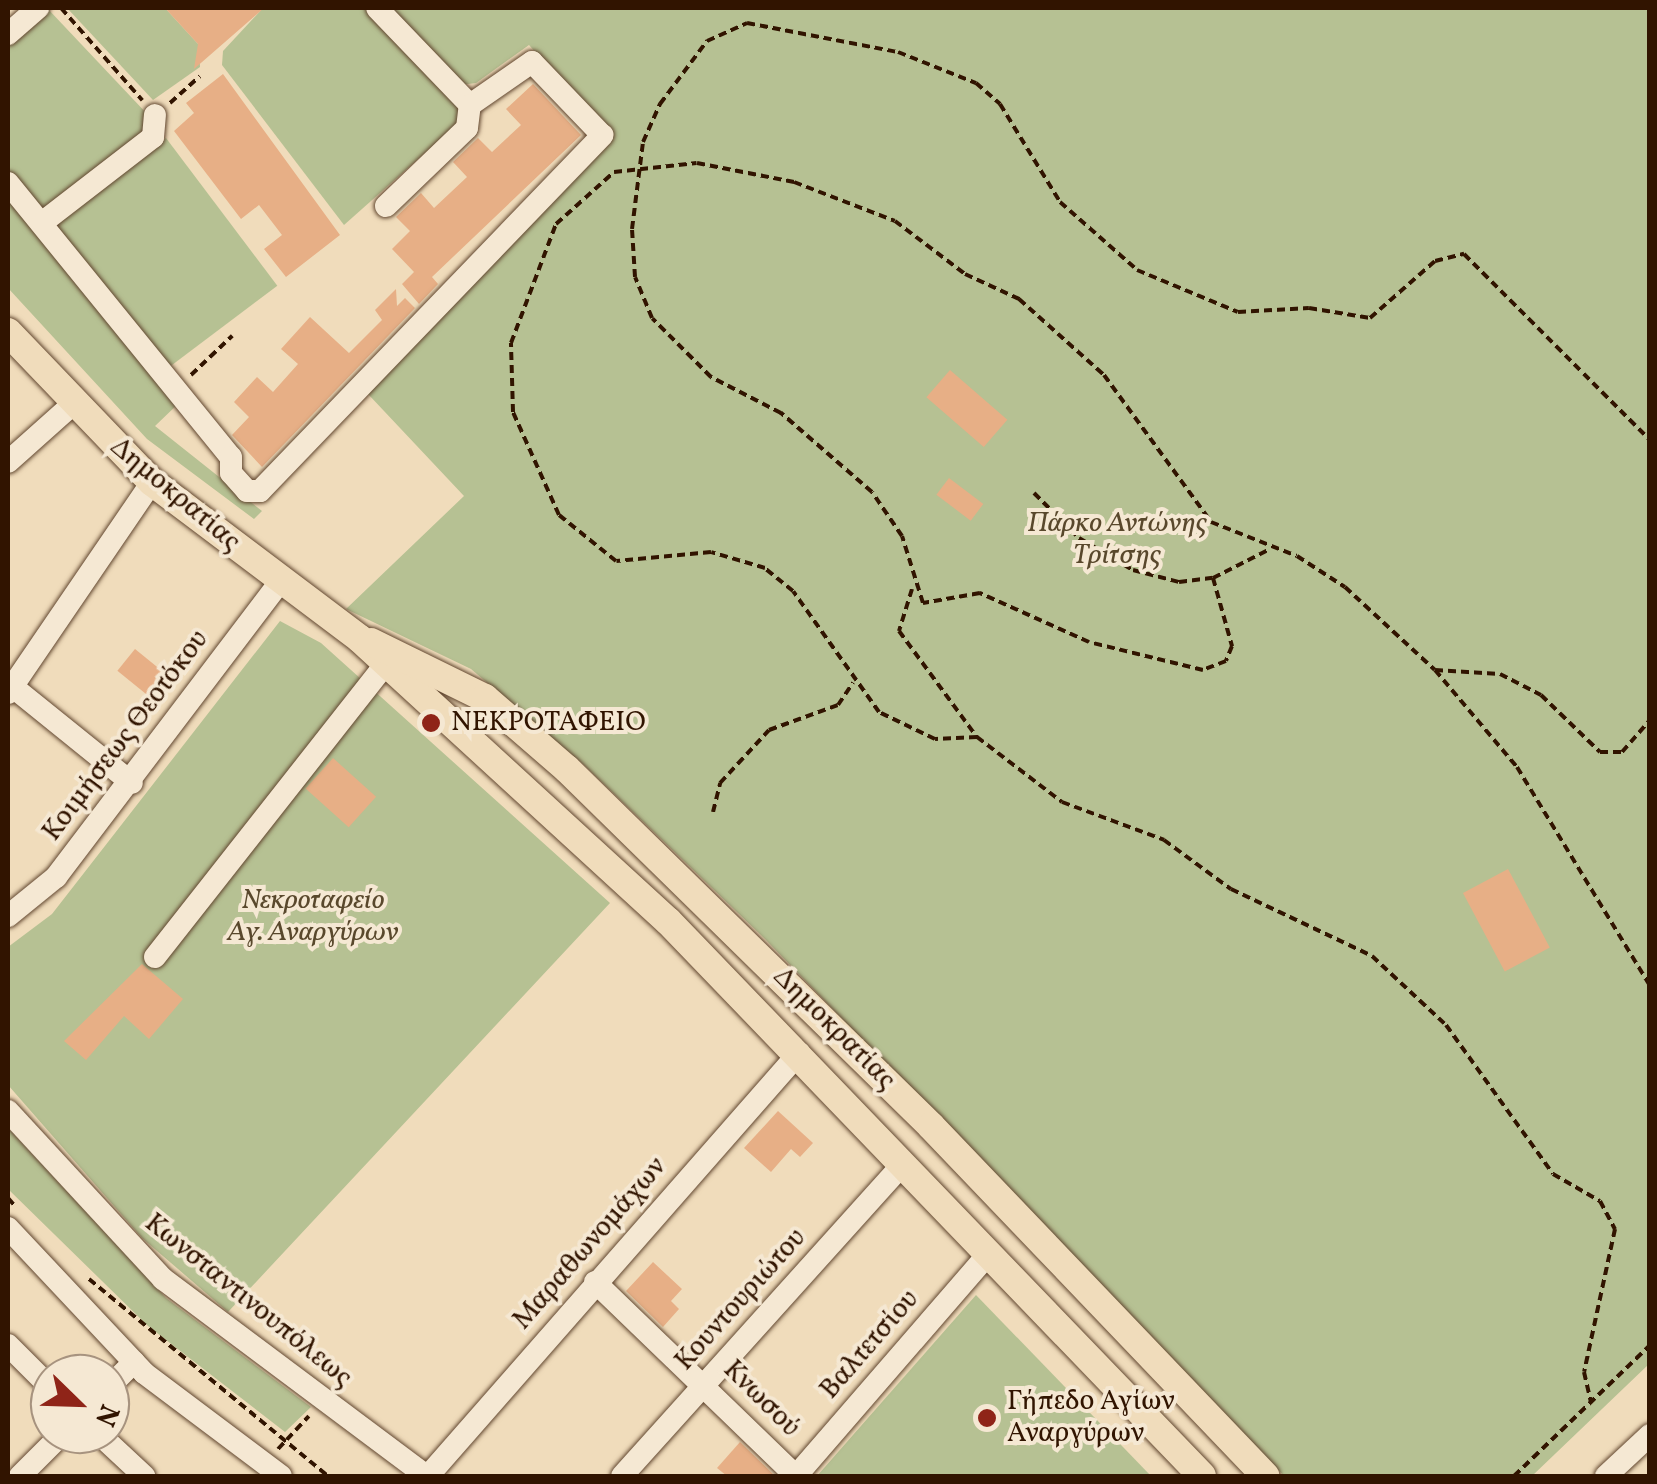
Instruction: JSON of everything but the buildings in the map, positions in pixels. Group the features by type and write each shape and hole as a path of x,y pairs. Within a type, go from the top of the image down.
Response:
{"main road":[{"name":"Δημοκρατίας","path":"8,332 152,482 387,662 799,1054 989,1253 1187,1471"},
{"name":"Δημοκρατίας","path":"360,639 470,688 556,758 931,1126 1264,1476"}],"street":[{"path":"8,34 38,8"},
{"path":"377,8 470,105"},
{"path":"8,182 231,457 240,483 260,491 602,135 532,62 470,105 467,128 386,206"},
{"path":"43,222 153,137 155,115"},
{"path":"8,462 74,403"},
{"path":"132,783 9,688 152,482"},
{"name":"Κοιμήσεως Θεοτόκου","path":"8,916 56,877 132,783 282,581"},
{"path":"155,957 387,662"},
{"name":"Μαραθωνομάχων","path":"427,1476 799,1054"},
{"name":"Κωνσταντινουπόλεως","path":"8,1111 163,1279 427,1476"},
{"name":"Κουντουριώτου","path":"622,1476 904,1163"},
{"path":"17,1223 134,1362 274,1475"},
{"name":"Βαλτετσίου","path":"796,1476 989,1253"},
{"name":"Κνωσού","path":"595,1282 796,1476"},
{"path":"8,1345 30,1367"},
{"path":"130,1366 134,1362"},
{"path":"1606,1476 1650,1435"},
{"path":"20,1476 42,1454"},
{"path":"120,1454 144,1476"}],"path":[{"path":"61,8 155,115 200,76"},
{"path":"1214,578 1232,646 1226,661 1204,670 1088,642 980,593 922,603 912,588 902,536 872,492 781,414 711,377 652,318 636,277 632,228 651,117 716,34 747,23 898,52 988,90 1060,202 1152,280 1238,312 1308,308 1362,319 1380,312 1435,260 1464,254 1650,440"},
{"path":"977,737 954,741 913,732 879,712 854,683 794,590 764,568 712,552 646,563 604,556 559,515 521,438 511,344 545,244 572,204 614,172 646,163 746,168 904,226 1056,329 1152,434 1212,522 1345,587 1435,670 1516,767 1650,986"},
{"path":"176,388 232,336"},
{"path":"1034,493 1079,538 1133,570 1179,582 1214,578 1270,548"},
{"path":"912,588 903,596 899,631 977,737 1062,802 1164,840 1231,889 1372,956 1446,1025 1553,1174 1600,1201 1615,1229 1584,1372 1592,1402"},
{"path":"1435,670 1500,674 1540,695 1600,752 1622,752 1650,720"},
{"path":"713,812 720,784 769,730 838,705 854,683"},
{"path":"8,1198 17,1223"},
{"path":"79,1270 328,1476"},
{"path":"1514,1476 1650,1345"},
{"path":"298,1428 314,1410"}],"green space":[{"path":"67,8 165,8 199,45 200,67 153,100"},
{"path":"263,8 371,8 463,107 462,120 344,225 222,65 223,51"},
{"name":"Πάρκο Αντώνης Τρίτσης","path":"389,8 1649,8 1649,1364 1532,1476 1284,1476 765,939 583,764 471,669 346,609 464,496 368,394 613,138 529,45 476,83 460,85"},
{"path":"48,9 149,116 144,133 43,209 8,174 8,46"},
{"path":"166,138 277,286 165,371 53,223"},
{"path":"8,199 180,402 155,426 262,511 254,519 147,439 8,288"},
{"name":"Νεκροταφείο Αγ. Αναργύρων","path":"280,621 321,643 610,903 228,1312 142,1238 8,1085 8,947 52,914"},
{"path":"8,1128 166,1298 311,1407 285,1432 148,1326 8,1189"},
{"path":"976,1295 1151,1476 817,1476"}],"place":[{"name":"ΝΕΚΡΟΤΑΦΕΙΟ","path":"431,723"},
{"name":"Γήπεδο Αγίων Αναργύρων","path":"987,1418"}]}
